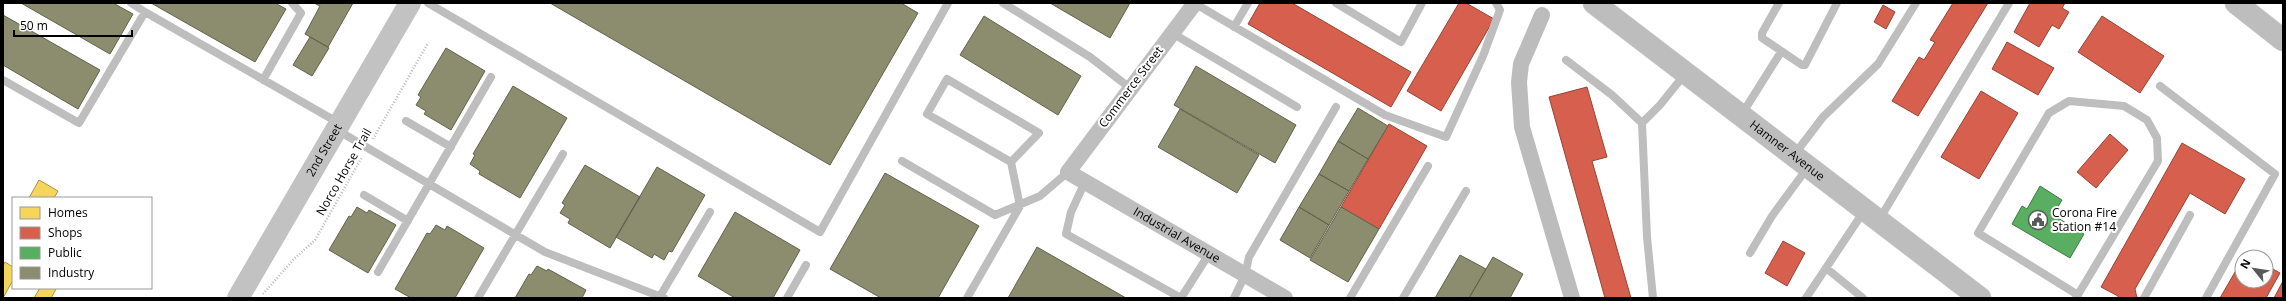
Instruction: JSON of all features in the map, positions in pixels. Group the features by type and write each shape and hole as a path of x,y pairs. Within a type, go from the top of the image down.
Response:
{"main road":[{"name":"2nd Street","path":"238,298 410,3"},
{"name":"Hamner Avenue","path":"1594,3 1979,298"},
{"path":"2236,3 2283,40"}],"street":[{"name":"Commerce Street","path":"1068,172 1194,3"},
{"name":"Industrial Avenue","path":"1068,172 1285,298"}],"lane":[{"path":"131,3 264,80 368,148 545,252 661,297 710,212"},
{"path":"264,80 300,13 292,3"},
{"path":"428,3 820,232 948,3"},
{"path":"1003,3 1090,56 1130,88"},
{"path":"1194,3 1385,115 1446,137 1488,42 1500,10 1496,3"},
{"path":"1234,27 1248,3"},
{"path":"1336,3 1401,42 1422,3"},
{"path":"1779,3 1762,33 1762,38 1802,65 1805,64 1838,3"},
{"path":"1750,253 1772,216 1823,117 1878,64 1916,3"},
{"path":"1806,298 1826,268 1872,215 2009,3"},
{"path":"3,80 78,123 145,12"},
{"path":"1172,33 1297,106"},
{"path":"1741,115 1781,52"},
{"path":"1566,60 1612,96 1642,123 1647,237 1653,298"},
{"path":"1642,123 1660,105 1686,73"},
{"path":"378,272 491,77"},
{"path":"967,298 1020,206 1011,162 927,114 947,79 1038,133 1011,162"},
{"path":"2160,86 2274,174 2206,298"},
{"path":"2069,101 2124,106 2147,120 2157,138 2158,161 2077,296 1978,233 2049,113 2069,101"},
{"path":"1234,298 1245,275 1249,257 1336,107"},
{"path":"406,122 451,147"},
{"path":"478,298 514,234 563,154"},
{"path":"902,162 995,215 1020,206 1040,196 1068,172"},
{"path":"1350,298 1428,166"},
{"path":"1086,182 1071,212 1066,234 1181,298 1209,254"},
{"path":"1403,298 1466,191"},
{"path":"364,195 408,221"},
{"path":"2144,298 2190,215"},
{"path":"787,298 806,265"},
{"path":"1826,268 1863,298"}],"path":[{"name":"Norco Horse Trail","path":"260,298 294,259 315,240 428,43"}],"building: Homes":[{"path":"39,180 58,191 55,197 30,197"},
{"path":"5,262 12,266 12,282 3,298 3,266"},
{"path":"39,289 56,289 51,298 34,298"}],"building: Shops":[{"path":"1260,3 1292,3 1411,72 1391,107 1248,24"},
{"path":"1459,3 1466,3 1494,19 1441,111 1407,91"},
{"path":"1953,3 1988,3 1918,116 1892,101 1919,57 1924,60 1935,42 1930,40"},
{"path":"2030,3 2065,3 2062,8 2069,12 2059,29 2052,25 2039,47 2014,32"},
{"path":"1883,5 1895,12 1886,29 1874,22"},
{"path":"2102,16 2164,56 2140,93 2078,52"},
{"path":"2007,42 2054,68 2038,95 1992,69"},
{"path":"1587,87 1607,157 1592,161 1631,298 1605,298 1549,97"},
{"path":"1981,91 2018,113 1979,179 1941,157"},
{"path":"1389,124 1427,146 1379,229 1341,207"},
{"path":"2110,134 2128,150 2096,188 2077,172"},
{"path":"2182,143 2245,179 2225,214 2190,193 2135,289 2137,298 2118,298 2118,296 2101,287"},
{"path":"1783,241 1805,253 1787,286 1765,273"},
{"path":"2274,270 2280,273 2274,284"},
{"path":"2234,274 2234,289 2271,289 2266,298 2220,298"},
{"path":"2283,281 2283,298 2274,298"}],"building: Public":[{"name":"Corona Fire Station #14","path":"2040,186 2062,200 2053,215 2084,234 2070,258 2012,224 2022,206 2027,209"}],"building: Industry":[{"path":"21,3 113,3 133,14 110,54"},
{"path":"151,3 275,3 286,9 255,62"},
{"path":"314,3 353,3 328,47 305,34 320,6"},
{"path":"550,3 901,3 918,13 830,165"},
{"path":"1050,3 1130,3 1110,38"},
{"path":"3,15 100,70 78,109 3,65"},
{"path":"984,16 1081,76 1058,115 960,55"},
{"path":"310,37 329,48 312,76 293,65"},
{"path":"446,48 485,71 451,130 424,114 426,111 416,105 421,97 418,95"},
{"path":"1196,66 1296,125 1275,163 1174,105"},
{"path":"513,86 567,118 520,198 479,174 480,171 470,164 475,155 473,154"},
{"path":"1358,108 1388,126 1368,159 1338,141"},
{"path":"1180,109 1259,155 1237,193 1158,147"},
{"path":"1338,141 1368,159 1349,191 1319,174"},
{"path":"585,165 640,197 610,248 568,223 570,219 560,213 565,205 562,203"},
{"path":"657,167 705,195 672,252 669,251 664,260 654,254 652,258 616,237"},
{"path":"885,173 979,226 938,298 881,298 830,269"},
{"path":"1319,174 1349,191 1329,225 1299,207"},
{"path":"357,207 367,213 369,210 396,225 368,273 329,250 349,216 351,217"},
{"path":"1299,207 1329,225 1310,258 1280,240"},
{"path":"1341,207 1379,229 1348,282 1310,260"},
{"path":"735,212 800,250 773,298 735,298 698,276"},
{"path":"436,225 445,230 447,226 484,248 455,298 411,298 395,289 427,233 430,234"},
{"path":"1037,247 1126,298 1008,298"},
{"path":"1460,255 1486,269 1469,298 1435,298"},
{"path":"1493,257 1523,274 1510,298 1469,298"},
{"path":"537,266 547,271 548,269 586,290 582,298 515,298 529,274 531,275"}],"waterway":[{"path":"1542,15 1521,64 1519,82 1522,127 1572,298"}],"place":[{"name":"Corona Fire Station #14","path":"2038,220"}]}
